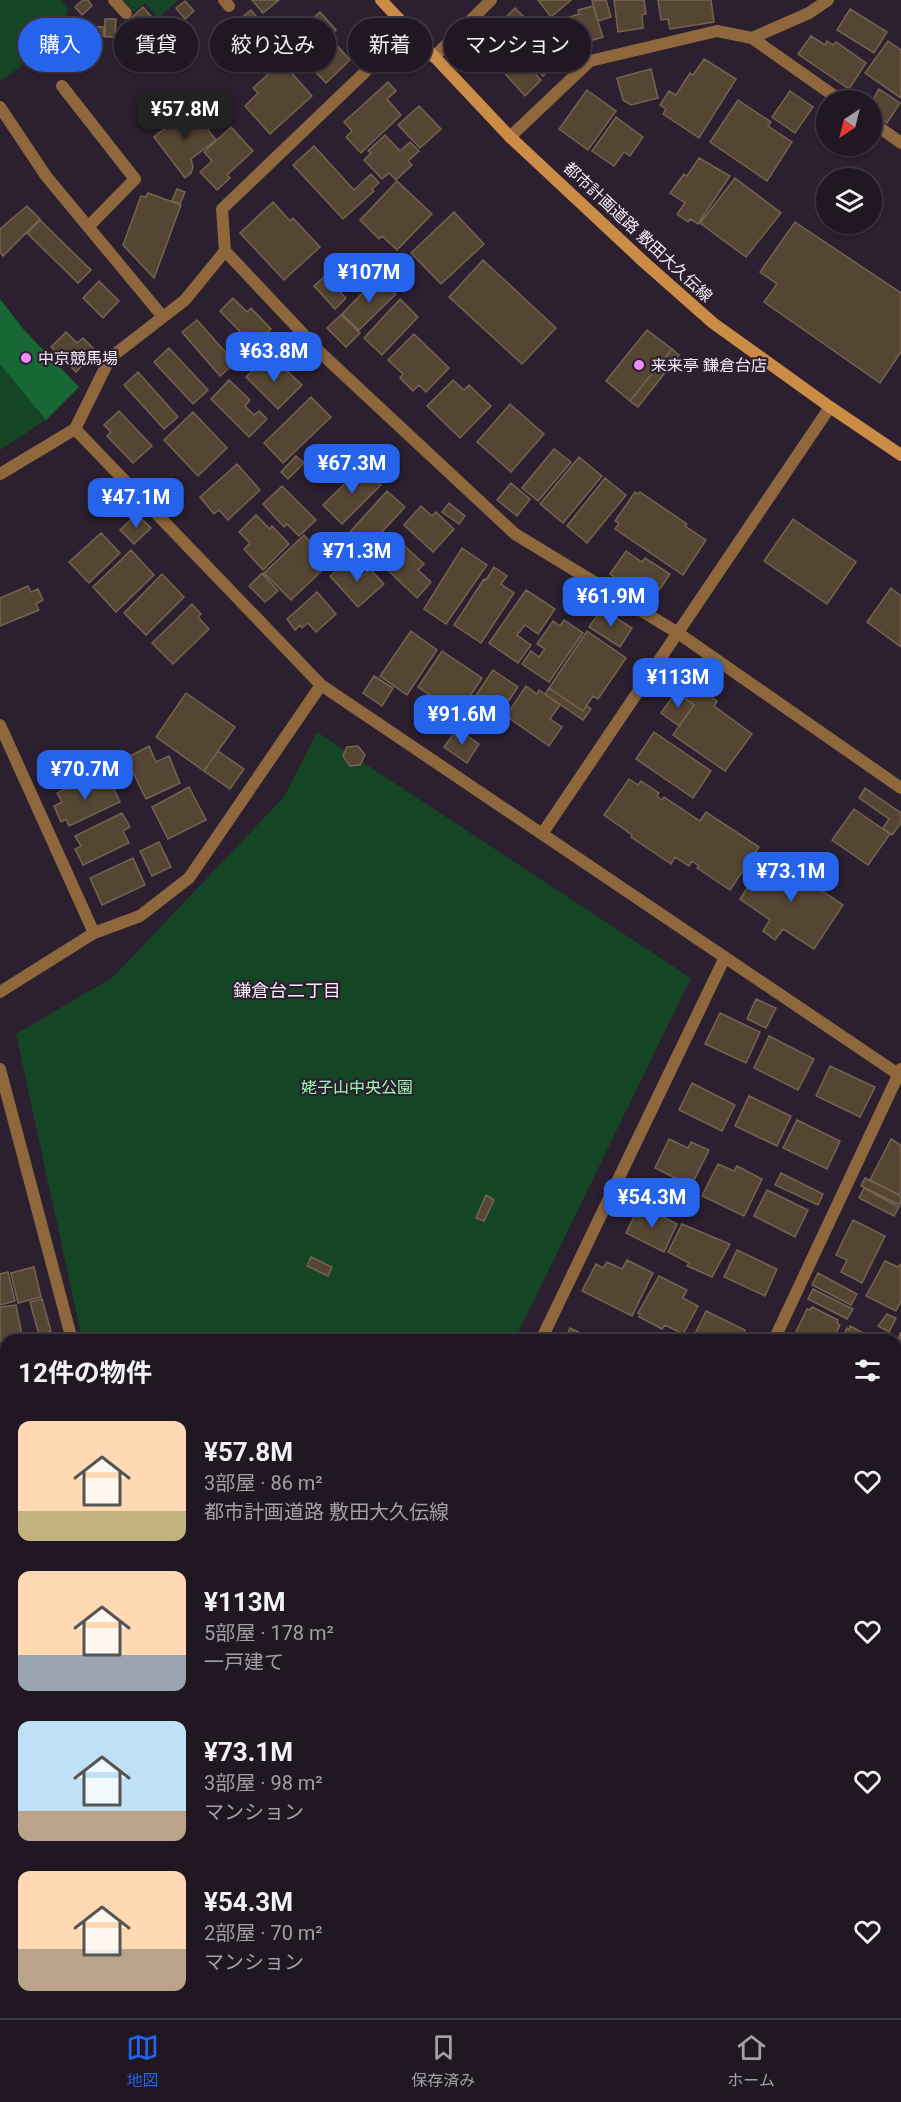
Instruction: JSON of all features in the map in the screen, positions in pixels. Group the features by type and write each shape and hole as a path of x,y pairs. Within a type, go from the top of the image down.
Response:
{"street":[{"path":"114,0 126,13"},
{"name":"都市計画道路 敷田大久伝線","path":"381,0 398,18"},
{"path":"434,57 491,0"},
{"path":"752,38 809,13 828,0"},
{"path":"510,136 590,61 717,31 752,38 826,90"},
{"name":"都市計画道路 敷田大久伝線","path":"434,57 510,136 645,263 713,323 901,455"},
{"path":"365,72 222,209 225,251 324,356 515,534 678,633 901,788"},
{"path":"62,86 135,178 88,227"},
{"path":"0,107 46,176 163,317"},
{"path":"882,129 901,143"},
{"path":"0,474 75,429 110,358 185,300 225,251"},
{"path":"542,834 830,407"},
{"path":"75,429 321,685 900,1072 777,1334"},
{"path":"0,992 94,933 140,916 189,878 321,685"},
{"path":"0,726 94,933"},
{"path":"544,1334 725,957"},
{"path":"0,1069 70,1334"}],"green space":[{"path":"0,0 61,0 68,8 66,18 18,18 18,68 0,82"},
{"path":"124,0 179,0 158,18 145,3 134,12"},
{"name":"中京競馬場","path":"0,299 24,330 79,387 46,420 0,450"},
{"name":"中京競馬場","path":"0,299 24,330 79,387 46,420 0,364"},
{"name":"姥子山中央公園","path":"317,732 691,978 517,1334 81,1334 16,1034 113,977 284,797"}],"building":[{"path":"83,0 88,0 92,6 82,15 75,7"},
{"path":"252,0 279,0 263,13"},
{"path":"538,0 571,0 551,17"},
{"path":"606,0 611,17 598,21 592,1"},
{"path":"614,0 644,0 646,14 642,15 643,28 618,32"},
{"path":"658,0 711,0 714,22 670,29 668,19 661,20"},
{"path":"185,1 194,11 184,18 176,8"},
{"path":"593,6 603,37 591,41 591,18 567,18 579,14 578,10"},
{"path":"143,7 153,18 131,18"},
{"path":"515,8 525,18 505,18"},
{"path":"850,9 887,32 874,53 837,30"},
{"path":"251,10 258,18 241,18"},
{"path":"320,12 325,18 313,18"},
{"path":"105,19 114,19 114,37 105,37"},
{"path":"811,36 825,45 827,41 833,45 836,42 866,63 849,89 798,54"},
{"path":"888,41 901,50 901,98 865,73"},
{"path":"336,44 348,58 348,62 326,83 316,72 336,72"},
{"path":"704,59 736,79 699,138 663,114 666,109 660,105 669,91 676,95 690,73 693,75"},
{"path":"651,69 658,98 631,105 623,100 617,78"},
{"path":"271,72 291,72 312,96 270,134 245,106 258,93 253,88"},
{"path":"504,72 534,72 541,80 525,96"},
{"path":"388,82 396,91 387,99 401,115 361,153 346,137 352,131 344,122"},
{"path":"587,90 616,111 588,150 559,129"},
{"path":"790,91 813,107 795,133 772,117"},
{"path":"882,91 900,103 887,123 882,120"},
{"path":"738,100 771,122 768,126 792,142 767,181 710,142"},
{"path":"419,106 441,129 420,148 398,125"},
{"path":"191,108 216,140 191,159 193,167 191,173 185,178 154,137"},
{"path":"616,117 643,137 630,156 624,152 614,166 592,151"},
{"path":"231,127 253,151 227,175 230,178 217,190 200,172 212,161 204,152"},
{"path":"385,135 400,151 410,142 419,151 408,161 412,165 396,180 389,173 382,179 364,160 371,153 368,151"},
{"path":"314,146 354,190 371,174 379,183 372,189 374,191 343,219 293,165"},
{"path":"699,158 730,176 698,224 690,219 688,222 677,214 685,203 670,193 684,174 687,176"},
{"path":"735,178 781,213 746,257 700,223"},
{"path":"397,181 432,214 397,250 382,236 379,239 360,220"},
{"path":"177,189 185,192 180,204 172,201"},
{"path":"148,193 181,205 154,278 123,245 141,196 146,197"},
{"path":"273,202 290,221 293,218 320,247 284,280 240,233"},
{"path":"27,206 40,219 3,256 0,252 0,229"},
{"path":"454,212 484,244 441,284 411,253"},
{"path":"40,220 91,270 78,283 27,233"},
{"path":"795,222 901,293 901,352 880,383 764,302 777,284 760,272"},
{"path":"483,260 556,328 522,364 449,297"},
{"path":"325,276 346,298 335,309 314,286"},
{"path":"378,277 396,294 359,330 342,314"},
{"path":"99,281 119,301 103,318 83,298"},
{"path":"233,298 247,312 251,308 271,329 254,346 220,311"},
{"path":"400,299 418,317 382,355 364,338"},
{"path":"341,315 360,333 346,347 327,328"},
{"path":"197,320 235,363 220,376 182,332"},
{"name":"来来亭 鎌倉台店","path":"647,330 672,349 630,401 606,381"},
{"path":"66,332 77,343 83,338 96,351 76,372 51,347"},
{"path":"414,334 449,368 426,392 419,385 413,391 400,378 403,374 388,360"},
{"path":"169,348 208,390 193,404 154,362"},
{"path":"672,349 679,355 638,407 630,401"},
{"path":"265,358 277,369 281,365 302,385 278,409 246,377"},
{"path":"138,372 178,417 164,429 124,385"},
{"path":"229,380 250,400 245,406 254,415 259,411 267,419 249,437 211,399"},
{"path":"453,380 464,390 469,385 491,406 460,438 427,406"},
{"path":"311,397 331,417 283,463 264,443"},
{"path":"510,404 544,434 511,472 477,442"},
{"path":"119,411 152,446 133,463 107,436 111,432 104,425"},
{"path":"193,412 227,448 198,476 164,440"},
{"path":"554,449 571,462 538,501 522,488"},
{"path":"296,456 304,463 288,479 281,472"},
{"path":"579,457 602,476 563,523 540,504"},
{"path":"237,464 260,490 228,520 219,510 214,514 200,497"},
{"path":"363,466 381,485 342,524 323,505"},
{"path":"605,478 626,495 587,543 567,526"},
{"path":"511,483 530,499 517,516 497,500"},
{"path":"282,486 316,520 299,536 287,524 284,527 263,504"},
{"path":"387,491 405,507 366,549 349,533"},
{"path":"635,492 638,494 640,492 706,540 683,575 615,529 619,523 615,521"},
{"path":"449,503 465,516 459,524 442,512"},
{"path":"421,506 432,516 436,512 454,529 433,552 404,525"},
{"path":"137,514 151,528 134,544 120,530"},
{"path":"256,515 270,529 272,526 289,544 263,570 244,549 250,543 239,532"},
{"path":"793,519 856,562 827,604 764,561"},
{"path":"101,533 120,553 89,583 69,562"},
{"path":"304,535 315,547 318,544 333,560 291,600 264,573"},
{"path":"395,537 424,564 418,570 431,582 417,598 376,559"},
{"path":"462,548 487,565 446,624 424,609"},
{"path":"131,550 154,575 116,612 93,587"},
{"path":"626,551 642,562 645,558 670,574 651,602 610,574"},
{"path":"347,561 361,577 370,569 384,584 358,607 330,576"},
{"path":"494,567 507,576 501,584 514,593 481,643 454,625"},
{"path":"262,573 278,591 265,602 249,586"},
{"path":"162,574 184,597 146,635 124,613"},
{"path":"28,586 31,592 38,589 43,600 36,604 39,610 0,626 0,598"},
{"path":"891,588 901,596 901,647 867,622"},
{"path":"526,590 555,609 538,634 525,625 517,635 531,645 518,663 489,643"},
{"path":"317,592 336,614 316,632 308,623 302,628 300,625 295,630 287,619"},
{"path":"192,604 201,614 198,617 209,629 173,664 152,643"},
{"path":"602,609 632,628 620,647 589,627"},
{"path":"564,620 583,633 549,682 522,664 531,651 539,657 545,649 537,644 553,621 560,626"},
{"path":"411,631 437,650 407,695 380,676"},
{"path":"587,631 626,658 598,699 593,696 583,711 549,688"},
{"path":"442,651 482,678 458,714 418,687"},
{"path":"493,670 518,687 487,733 462,716"},
{"path":"374,676 393,688 382,706 363,693"},
{"path":"526,686 537,694 539,690 560,705 550,719 562,727 549,746 506,716"},
{"path":"695,686 717,701 714,706 752,734 725,771 673,735 694,705 686,699"},
{"path":"549,688 583,711 587,706 591,709 583,720 545,694"},
{"path":"676,692 694,705 679,726 661,713"},
{"path":"186,693 235,727 204,771 156,737"},
{"path":"457,729 479,744 467,763 444,747"},
{"path":"654,732 711,771 693,798 636,759"},
{"path":"149,746 156,762 169,756 180,783 146,799 126,758"},
{"path":"358,746 365,755 360,765 350,766 343,756 347,747"},
{"path":"218,751 244,769 230,789 204,771"},
{"path":"91,777 95,787 110,780 120,802 69,826 66,819 61,822 54,806 62,802 57,793"},
{"path":"629,779 638,785 641,781 659,793 657,796 662,800 664,797 700,821 706,812 759,847 730,890 697,868 699,866 692,861 689,866 675,857 671,864 631,837 632,835 604,815"},
{"path":"189,787 206,820 168,839 152,807"},
{"path":"865,788 901,813 901,823 892,835 883,828 889,819 859,798"},
{"path":"854,809 890,834 868,865 832,840"},
{"path":"122,813 130,827 123,831 129,843 83,865 75,849 81,846 75,836"},
{"path":"159,842 171,867 152,876 140,851"},
{"path":"769,855 843,905 814,949 783,929 775,940 763,931 770,920 740,899"},
{"path":"133,858 145,885 102,905 90,878"},
{"path":"756,999 776,1008 766,1028 747,1019"},
{"path":"720,1013 760,1032 746,1063 705,1044"},
{"path":"769,1036 814,1059 798,1090 754,1068"},
{"path":"830,1066 875,1087 860,1117 816,1096"},
{"path":"692,1083 735,1105 722,1131 679,1110"},
{"path":"749,1096 791,1116 777,1146 735,1126"},
{"path":"797,1120 840,1141 827,1169 783,1148"},
{"path":"669,1139 688,1148 691,1142 709,1150 691,1186 655,1168"},
{"path":"891,1139 901,1145 901,1191 899,1195 870,1180"},
{"path":"718,1164 734,1171 737,1166 762,1179 744,1216 702,1196"},
{"path":"781,1173 823,1194 818,1205 775,1185"},
{"path":"865,1178 901,1196 900,1205 861,1186"},
{"path":"864,1188 899,1207 894,1216 859,1198"},
{"path":"767,1190 808,1210 795,1237 754,1216"},
{"path":"486,1195 494,1200 484,1221 476,1218"},
{"path":"640,1205 677,1224 664,1252 626,1233"},
{"path":"853,1220 885,1236 862,1283 841,1272 847,1260 836,1255"},
{"path":"682,1224 730,1244 712,1277 687,1266 689,1263 668,1252"},
{"path":"737,1250 777,1269 765,1296 724,1277"},
{"path":"311,1257 332,1267 328,1276 307,1266"},
{"path":"627,1260 653,1273 632,1316 582,1291 596,1264 603,1268 607,1262 622,1269"},
{"path":"885,1261 898,1267 901,1264 901,1301 896,1311 866,1296"},
{"path":"34,1267 41,1297 18,1303 11,1273"},
{"path":"8,1272 15,1301 0,1305 0,1274"},
{"path":"818,1273 857,1294 851,1305 812,1285"},
{"path":"659,1276 687,1290 683,1298 698,1306 683,1334 665,1325 662,1329 639,1317 638,1313"},
{"path":"813,1289 853,1309 847,1319 808,1299"},
{"path":"42,1299 51,1331 39,1334 30,1302"},
{"path":"16,1305 22,1334 0,1334 0,1307"},
{"path":"812,1307 838,1320 837,1323 840,1325 836,1334 795,1334 807,1309 810,1310"},
{"path":"706,1311 745,1330 743,1334 695,1334"},
{"path":"887,1314 896,1318 889,1332 878,1326"},
{"path":"850,1326 865,1334 844,1334 847,1328 849,1330"},
{"path":"570,1328 582,1334 568,1334"}],"place":[{"name":"中京競馬場","path":"26,358"},
{"name":"来来亭 鎌倉台店","path":"639,365"}],"district":[{"name":"鎌倉台二丁目","path":"287,990"}]}
